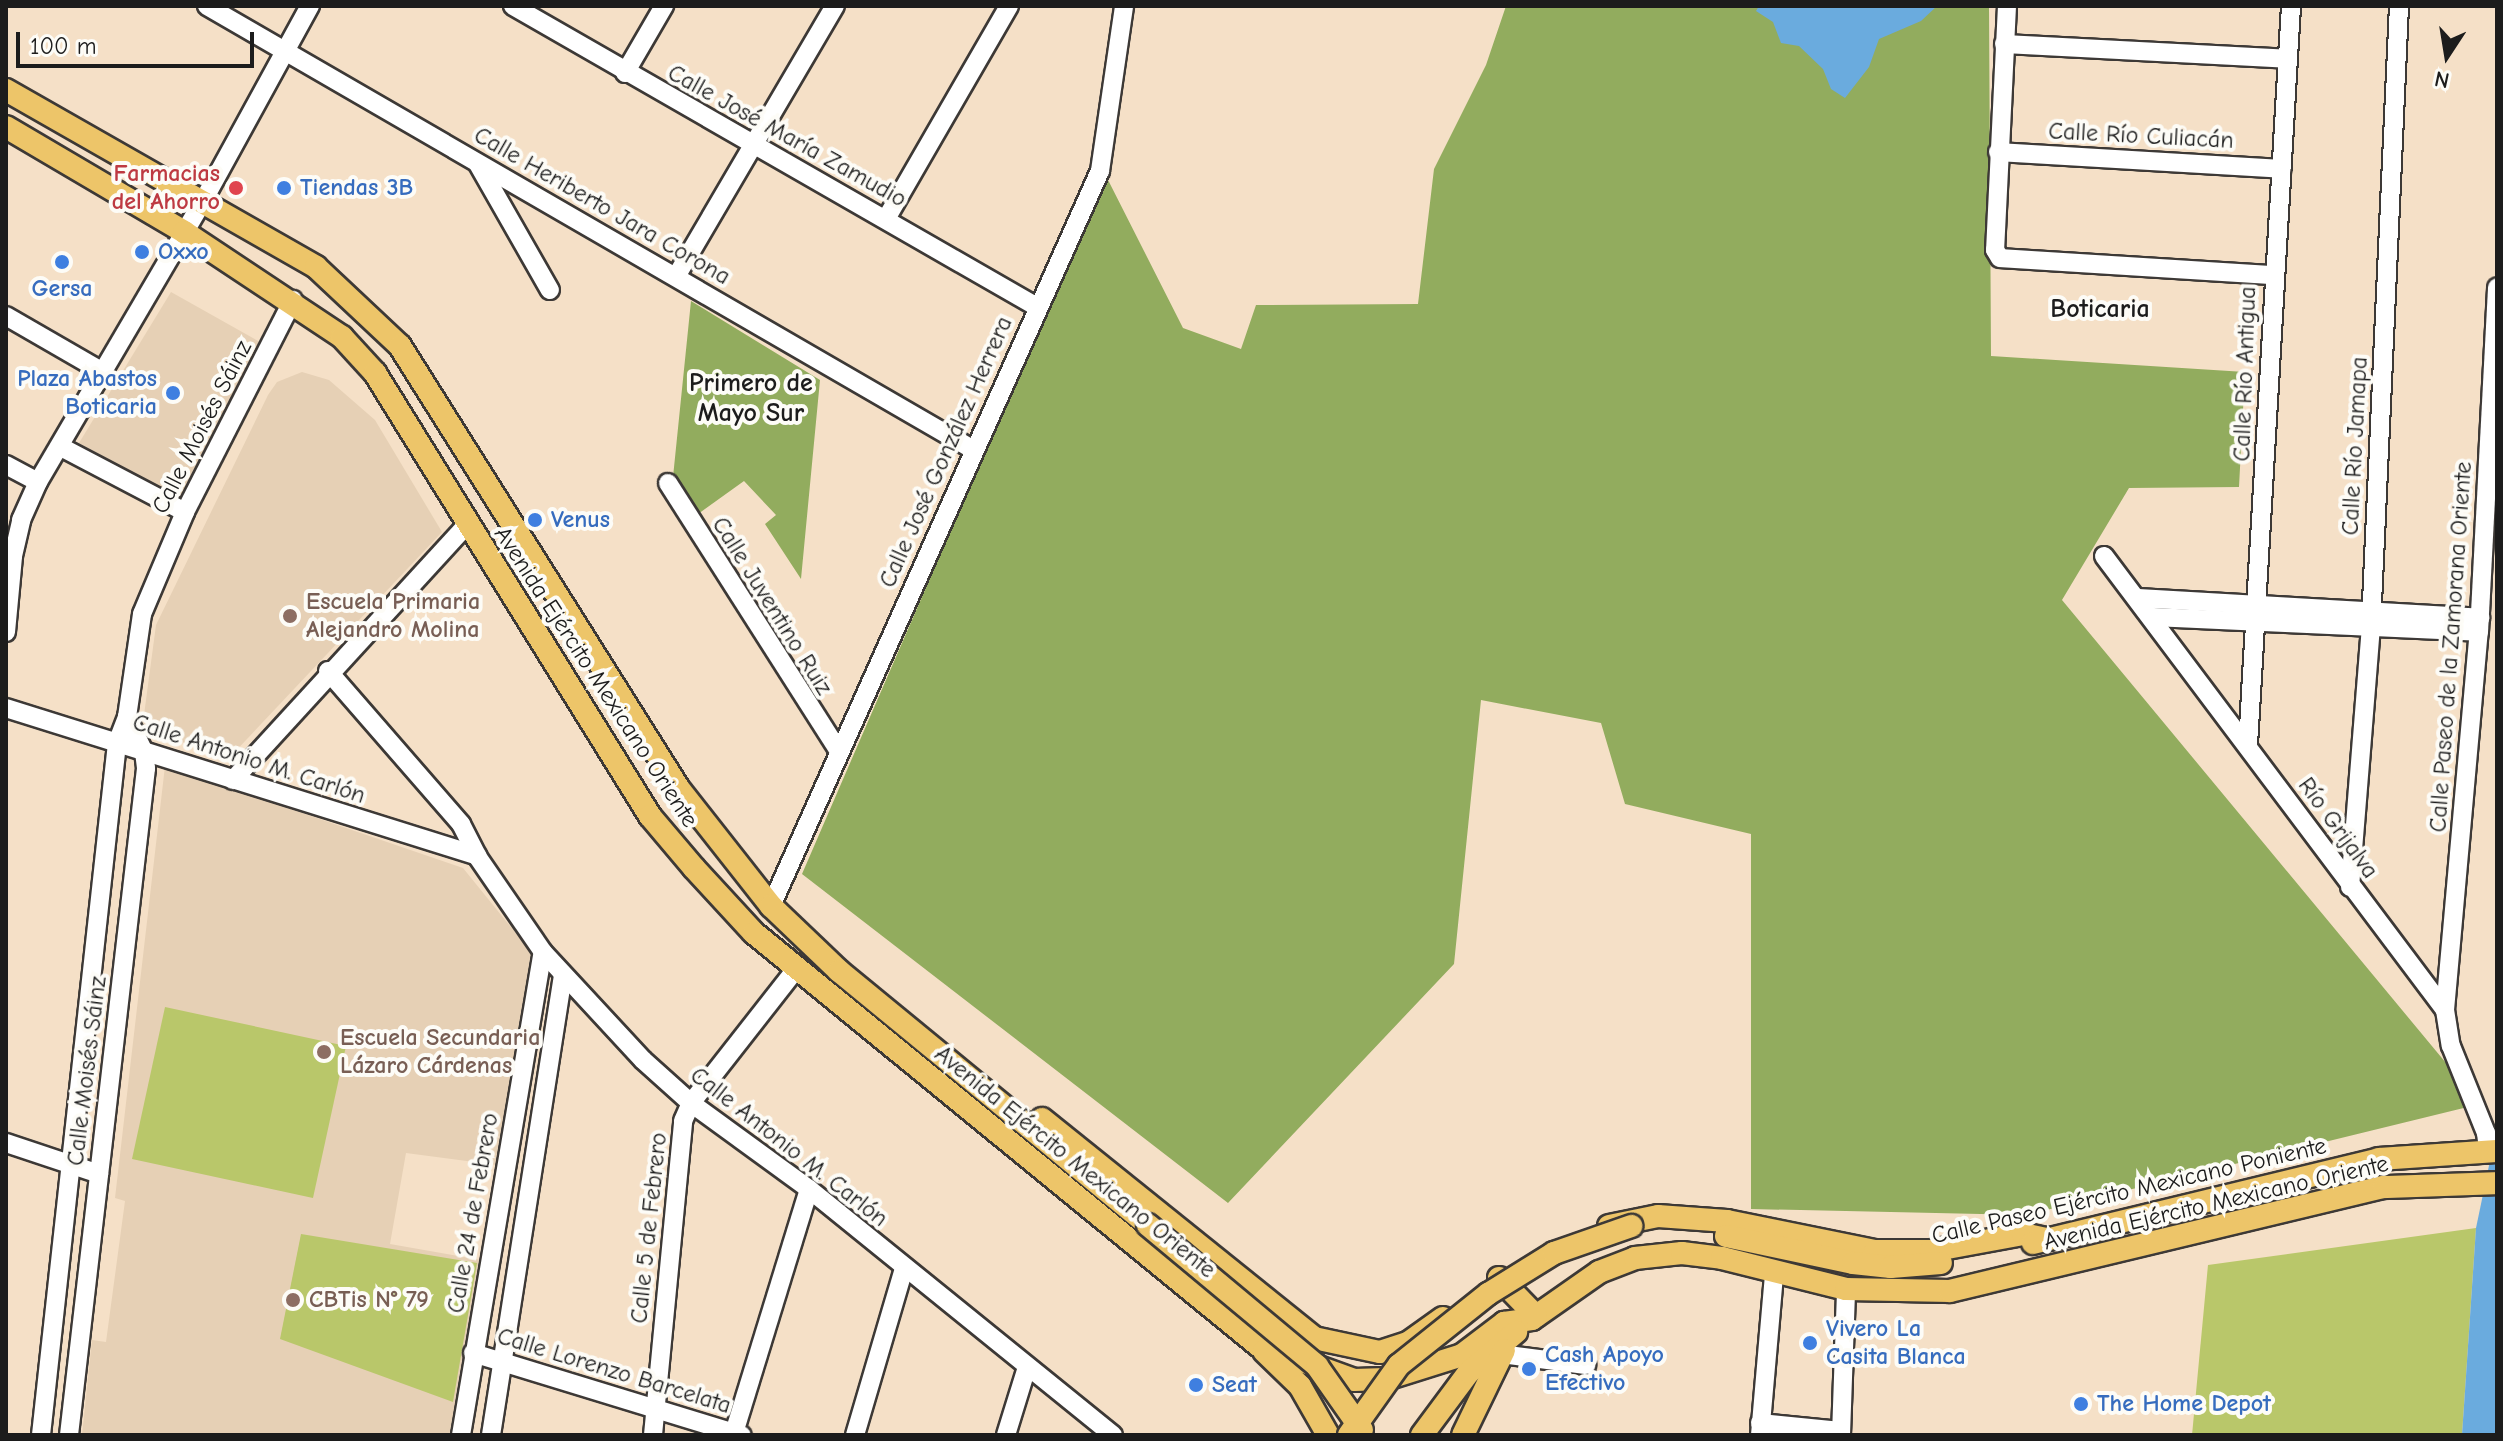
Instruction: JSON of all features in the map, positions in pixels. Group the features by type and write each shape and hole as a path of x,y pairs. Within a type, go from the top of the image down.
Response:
{"main road":[{"name":"Avenida Ejército Mexicano Oriente","path":"6,90 316,267 400,346 679,789 771,906 839,971 1317,1366 1364,1435"},
{"name":"Avenida Ejército Mexicano Oriente","path":"6,127 293,300 342,337 375,373 650,816 754,933 1258,1345 1354,1380 1386,1379 1462,1355 1504,1323 1534,1318 1599,1272 1635,1258 1709,1256 1846,1289 1897,1293 1981,1286 2384,1187 2497,1183"},
{"name":"Avenida Ejército Mexicano Oriente","path":"839,971 859,977 1314,1338 1355,1351 1380,1352 1408,1343 1499,1278"},
{"name":"Calle Paseo Ejército Mexicano Poniente","path":"1349,1435 1399,1365 1476,1303 1554,1253 1631,1226 1701,1230 1891,1267 1952,1261 2379,1159 2492,1150"},
{"path":"1534,1318 1499,1278 1535,1255 1637,1217 1727,1221 1875,1251 1931,1251 2023,1234 2047,1239"},
{"path":"1463,1435 1501,1354 1534,1318"},
{"path":"1422,1435 1469,1372 1534,1318"},
{"path":"1258,1345 1300,1386 1328,1435"}],"street":[{"name":"Calle Heriberto Jara Corona","path":"207,6 677,275 972,449"},
{"path":"6,632 13,556 38,482 202,203 310,6"},
{"name":"Calle José María Zamudio","path":"513,6 1037,307"},
{"path":"625,73 664,6"},
{"path":"677,275 835,6"},
{"path":"886,219 1009,6"},
{"name":"Calle José González Herrera","path":"771,906 972,449 1100,171 1124,6"},
{"path":"2007,6 1995,250 2000,258 2273,275"},
{"name":"Calle Río Antigua","path":"2248,745 2259,613 2273,275 2291,6"},
{"name":"Calle Río Jamapa","path":"2350,887 2371,618 2399,6"},
{"path":"2004,44 2288,59"},
{"name":"Calle Río Culiacán","path":"1998,152 2281,169"},
{"path":"478,163 550,290"},
{"name":"Calle Paseo de la Zamorana Oriente","path":"2445,1010 2480,625 2497,287"},
{"name":"Calle Moisés Sáinz","path":"41,1435 68,1163 117,743 127,717 142,614 185,512 293,300"},
{"path":"6,316 103,372"},
{"path":"61,447 185,512"},
{"path":"6,465 38,482"},
{"name":"Calle Juventino Ruiz","path":"668,483 839,751"},
{"path":"233,780 328,671 467,525"},
{"name":"Río Grijalva","path":"2104,556 2153,617 2350,887 2445,1010 2451,1046 2492,1150"},
{"path":"2138,598 2259,613 2480,625"},
{"path":"2153,617 2259,613"},
{"name":"Calle Antonio M. Carlón","path":"328,671 461,824 477,856 563,976 691,1103 809,1189 1113,1435"},
{"name":"Calle Antonio M. Carlón","path":"6,708 477,856"},
{"path":"127,717 144,752"},
{"name":"Calle Moisés Sáinz","path":"69,1435 144,752"},
{"name":"Calle 24 de Febrero","path":"461,1435 543,952"},
{"name":"Calle 5 de Febrero","path":"653,1435 679,1143 691,1103 797,968"},
{"name":"Calle 24 de Febrero","path":"491,1435 563,976"},
{"path":"6,1143 99,1174"},
{"path":"738,1434 809,1189"},
{"path":"855,1435 904,1268"},
{"path":"1774,1274 1760,1429 1841,1433 1846,1289"},
{"name":"Calle Lorenzo Barcelata","path":"473,1353 738,1434"},
{"path":"1501,1354 1586,1365"},
{"path":"1006,1435 1027,1367"}],"shaded area":[{"name":"Plaza Abastos Boticaria","path":"171,292 260,342 183,501 79,443"},
{"name":"Escuela Primaria Alejandro Molina","path":"302,372 329,380 375,420 442,532 230,757 142,730 156,625 268,395 277,382"},
{"name":"Escuela Secundaria Lázaro Cárdenas","path":"165,766 463,868 531,952 497,1165 406,1153 390,1244 481,1260 453,1435 82,1435 92,1340 106,1342 125,1201 115,1198"}],"green space":[{"path":"1506,6 1989,6 1991,356 2245,372 2239,487 2129,488 2062,600 2480,1104 2026,1215 1751,1209 1751,834 1625,804 1601,723 1481,700 1454,964 1228,1203 802,874 1105,174 1183,328 1241,349 1256,305 1418,304 1434,169 1486,65"},
{"path":"691,301 820,380 801,579 765,524 776,515 744,481 698,514 673,477"},
{"path":"165,1007 346,1046 313,1198 132,1159"},
{"path":"2476,1228 2462,1435 2192,1435 2208,1265"},
{"path":"301,1234 477,1263 453,1402 280,1339"}],"water":[{"path":"1759,6 1937,6 1921,21 1879,39 1869,67 1845,98 1831,89 1823,69 1799,46 1781,43 1773,22 1756,11"},
{"path":"2497,1127 2497,1435 2462,1435 2476,1228"}],"place":[{"name":"Farmacias del Ahorro","path":"236,188"},
{"name":"Tiendas 3B","path":"284,188"},
{"name":"Oxxo","path":"142,252"},
{"name":"Gersa","path":"62,262"},
{"name":"Plaza Abastos Boticaria","path":"173,393"},
{"name":"Venus","path":"535,520"},
{"name":"Escuela Primaria Alejandro Molina","path":"290,616"},
{"name":"Escuela Secundaria Lázaro Cárdenas","path":"324,1052"},
{"name":"CBTis N° 79","path":"293,1300"},
{"name":"Vivero La Casita Blanca","path":"1810,1343"},
{"name":"Cash Apoyo Efectivo","path":"1529,1369"},
{"name":"Seat","path":"1196,1385"},
{"name":"The Home Depot","path":"2081,1404"}],"district":[{"name":"Boticaria","path":"2100,310"},
{"name":"Primero de Mayo Sur","path":"751,399"}]}
